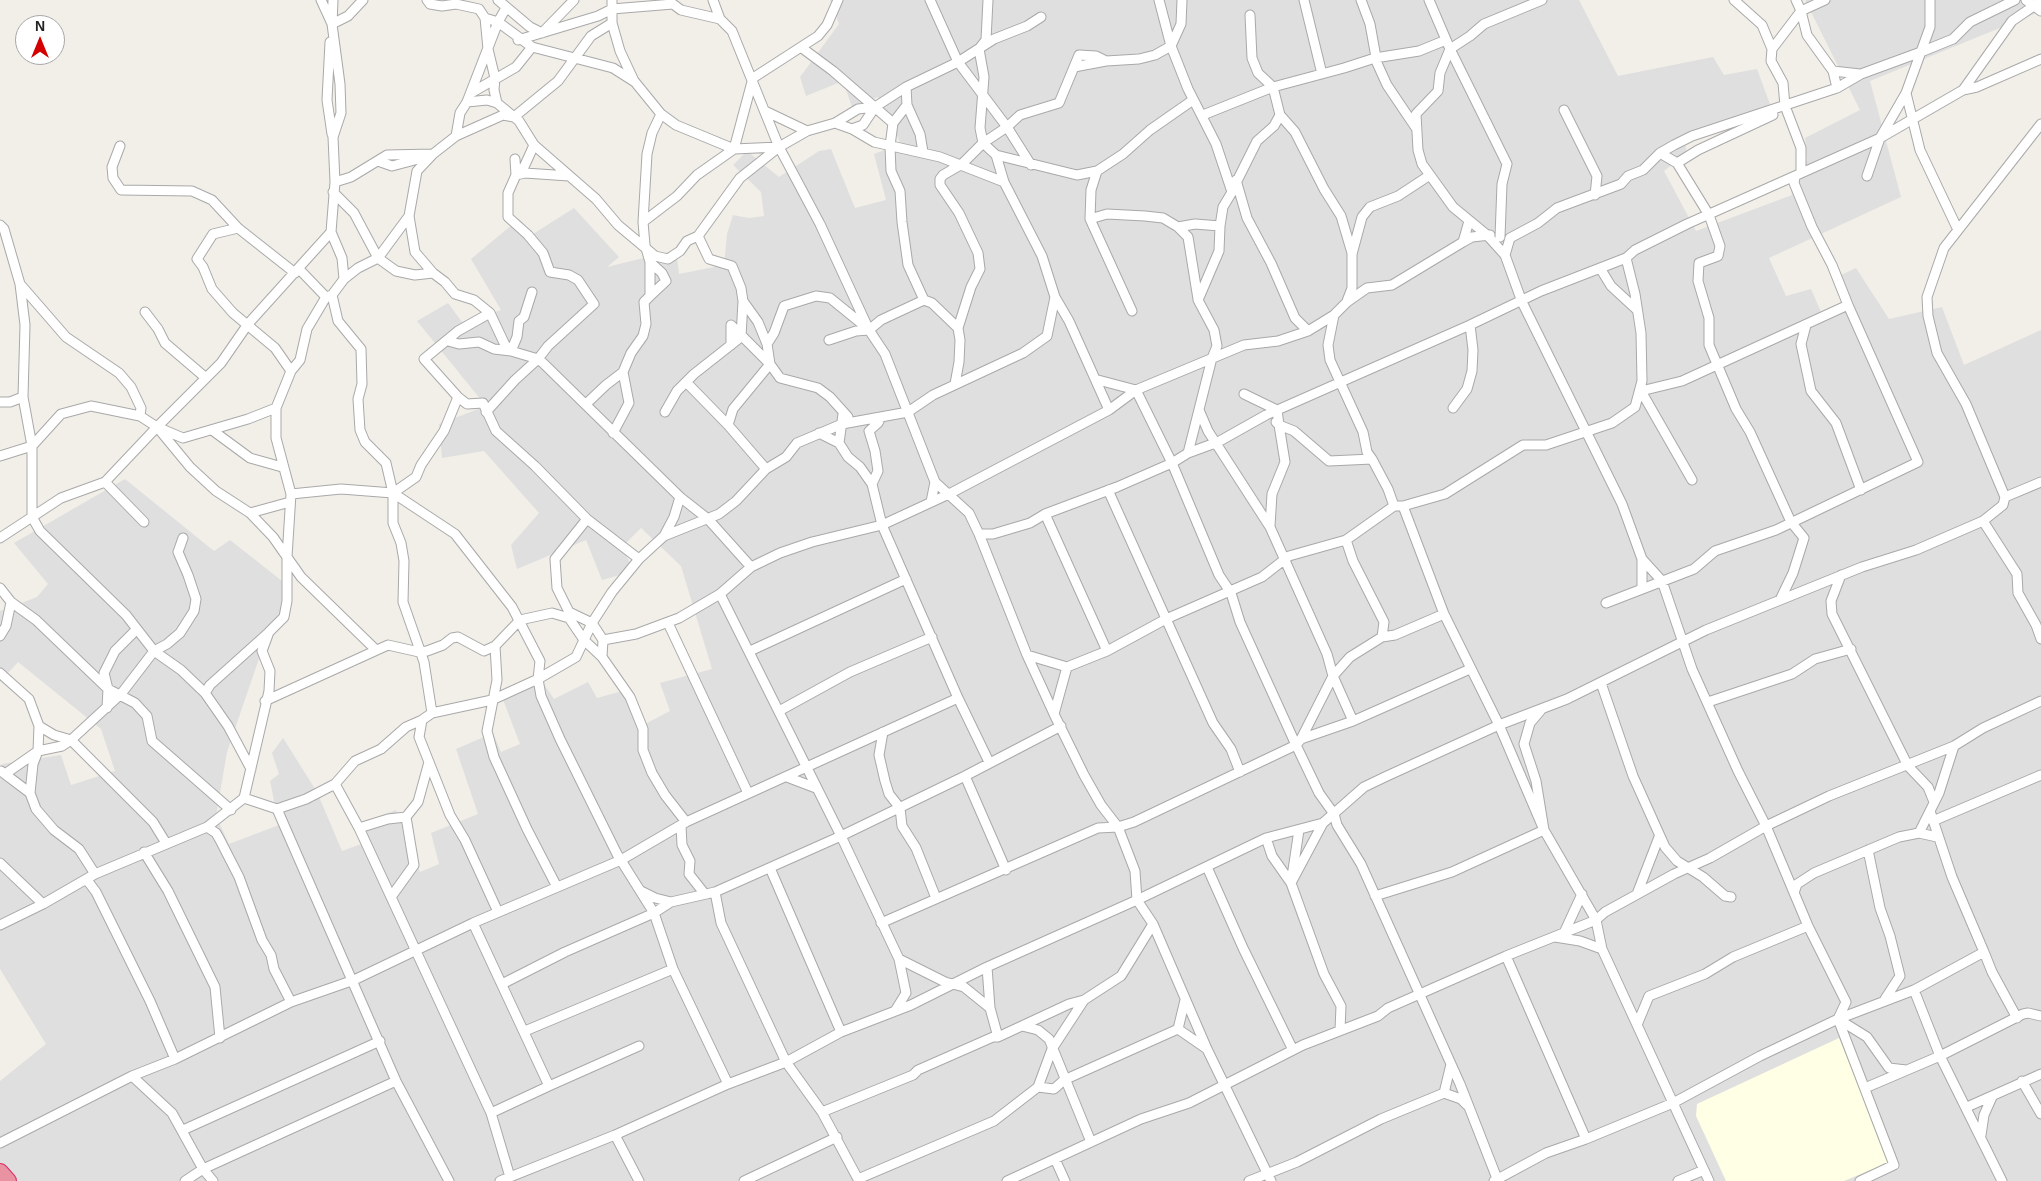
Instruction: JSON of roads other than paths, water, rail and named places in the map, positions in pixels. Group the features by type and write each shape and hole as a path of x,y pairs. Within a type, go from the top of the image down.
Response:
{"highway":[{"path":"0,1172 8,1181"}],"street":[{"path":"321,0 332,24 340,84 341,113 333,136"},
{"path":"334,0 327,100 333,136 335,182 331,232 342,258 344,280"},
{"path":"332,24 348,16 363,0"},
{"path":"427,0 430,4 442,6 456,4 479,9 486,18 498,22 518,40 532,47 613,68 635,82"},
{"path":"498,0 530,27 542,33"},
{"path":"542,33 574,0"},
{"path":"713,0 720,19 732,31 779,147 820,224 869,330 885,354 935,482 969,513 1026,655 1084,775 1101,805 1118,827 1135,871 1137,900 1153,924 1206,1048 1269,1177"},
{"path":"643,222 677,196 697,175 734,149 752,78 802,48 818,36 827,25 838,0"},
{"path":"930,0 958,62 1007,126 1031,165"},
{"path":"988,0 986,40 979,49 984,77 980,128 983,143 996,155 1077,175 1097,171 1123,154 1150,130 1193,100"},
{"path":"1160,0 1171,46 1193,100 1202,115 1222,160 1232,192"},
{"path":"954,384 959,362 960,340 958,328 970,287 980,270 978,252 959,213 940,185 943,174 962,164 983,143 1020,115 1059,104 1079,55 1096,56 1106,61 1139,59 1154,55 1171,46 1181,24 1182,0"},
{"path":"1304,0 1322,74"},
{"path":"1361,0 1370,24 1375,58 1387,85 1416,128"},
{"path":"1429,0 1450,49 1507,164 1502,184 1500,236"},
{"path":"1542,0 1484,24 1450,49 1440,73 1438,92 1416,114 1416,128 1422,164 1453,207 1488,234 1505,255 1522,302 1614,484 1642,559 1642,589"},
{"path":"1606,603 1694,569 1715,551 1776,530 1918,462 1794,183 1798,175 1801,148 1785,106 1783,83 1771,60 1772,49 1762,25 1734,0"},
{"path":"1796,0 1801,11 1806,35 1833,71 1837,88"},
{"path":"1772,49 1801,11 1825,0"},
{"path":"1866,176 1880,138 1906,94 1930,27 1930,0"},
{"path":"603,640 636,634 668,622 720,594 751,567 780,553 812,542 882,525 949,494 1109,410 1136,390 1244,345 1273,343 1308,330 1334,316 1347,302 1367,288 1392,285 1472,236 1488,234 1510,238 1538,223 1557,208 1621,184 1628,176 1643,170 1660,153 1692,136 1837,88 1861,74 1953,39 1970,22 2015,0"},
{"path":"518,40 598,16 612,4 675,2 681,10 720,19"},
{"path":"612,4 612,23 620,51 635,82 661,114 676,125 734,149 779,147"},
{"path":"1963,90 2012,21 2036,5"},
{"path":"456,136 460,113 469,98 498,22 506,8"},
{"path":"1250,15 1252,58 1258,74 1273,87 1280,115 1295,132 1324,190 1341,216 1352,254"},
{"path":"852,129 863,125 875,107 906,87 958,62 994,39 1027,26 1041,17"},
{"path":"486,18 488,49 495,78 494,90 497,103"},
{"path":"511,351 490,313 474,300 455,294 415,252 410,216 417,171 433,154 456,136 503,115 514,117 558,81 591,36 612,23"},
{"path":"1202,115 1273,87 1375,58 1419,51 1446,40"},
{"path":"469,98 495,78 516,67 532,47"},
{"path":"802,48 893,123"},
{"path":"979,534 1002,532 1030,523 1045,514 1172,463 1188,453 1218,442 1266,415 1340,384 1522,302 1541,290 1626,258 1635,250 1709,214 1880,138 1963,90 1977,87 2041,59"},
{"path":"1833,71 1861,74"},
{"path":"906,87 906,105 920,134 924,152"},
{"path":"1906,94 1920,150 1958,230"},
{"path":"469,98 497,103 519,121 534,145 596,199 618,224 645,245 655,256 668,259 680,251 687,241 698,236 740,178 779,147 807,131 835,123 858,109 875,107"},
{"path":"906,105 893,123 890,146 891,171 900,191 908,264 924,300 932,303 958,328"},
{"path":"1677,163 1698,150 1771,116 1785,106"},
{"path":"1564,110 1597,176 1595,195"},
{"path":"765,111 807,131"},
{"path":"650,296 650,262 645,245 643,222 647,154 652,133 661,114"},
{"path":"1198,300 1219,251 1223,207 1257,141 1274,126 1280,115"},
{"path":"835,123 852,129 874,142 924,152 962,164 1004,182"},
{"path":"1291,883 1323,823 1364,787 1499,725 1601,683 1706,630 1841,576 1916,550 1983,521 2003,505 2005,497 1966,404 1937,352 1928,316 1927,297 1944,248 2041,124"},
{"path":"486,412 515,380 538,359 548,346 594,304 578,280 568,275 550,272 543,253 528,235 508,217 508,193 516,175 524,167 534,145"},
{"path":"120,146 112,167 113,178 121,190 192,191 212,200 238,228 329,296 338,320 361,349 362,384 358,399 360,430 365,442 386,463 393,493 393,523 401,543 404,561 402,602 424,662 432,713"},
{"path":"1660,153 1677,163 1709,214 1720,246 1718,256 1700,263 1698,281 1709,318 1709,345 1736,409 1750,432 1791,522 1804,538 1793,573 1780,600"},
{"path":"335,182 350,177 387,155 433,154"},
{"path":"996,155 1004,182 1042,256 1055,297 1098,380 1109,410"},
{"path":"515,159 516,175"},
{"path":"1097,171 1091,190 1090,219 1132,311"},
{"path":"516,175 526,173 569,176"},
{"path":"1347,302 1352,288 1352,254 1362,217 1370,207 1398,196 1430,175"},
{"path":"1236,180 1247,218 1271,263 1295,318 1308,330"},
{"path":"333,192 354,213 378,258 396,271 415,275 433,273"},
{"path":"1090,219 1107,214 1163,218 1188,236 1198,300 1217,336 1217,346 1212,358 1188,453"},
{"path":"205,693 210,685 284,617 287,601 290,498 276,438 276,408 291,371 300,360 307,329 329,296 358,268 378,258 410,216"},
{"path":"1463,242 1469,221"},
{"path":"1178,227 1195,224 1220,226"},
{"path":"0,225 4,229 20,284 24,325 23,397 32,446 32,517 40,531 74,562 137,629 154,651 181,670 205,693 228,726 252,768"},
{"path":"238,228 213,234 197,259 203,267 212,289 275,348 291,371"},
{"path":"0,538 60,498 105,482 221,363 248,324 331,232"},
{"path":"666,412 677,391 694,374 741,337 743,301 741,288 732,266 709,259 698,236"},
{"path":"1505,255 1510,238"},
{"path":"1026,655 1067,667 1107,651 1166,619 1231,593 1262,577 1285,558 1346,540 1398,506 1445,494 1523,445 1546,445 1612,423 1635,407 1641,391 1641,333 1635,294 1626,258"},
{"path":"586,404 623,372 631,353 643,336 646,324 644,302 666,281 662,272 650,262"},
{"path":"1600,268 1611,286 1636,309"},
{"path":"20,284 66,338 120,373 131,387 141,408 140,416"},
{"path":"511,351 517,337 519,321 524,317 532,292"},
{"path":"768,344 784,306 816,296 830,298 869,330"},
{"path":"664,536 708,519 736,501 766,469 786,456 797,443 842,424 908,412 933,395 954,384 980,375 1007,359 1023,353 1047,336 1055,297"},
{"path":"829,340 856,331 869,330 881,320 924,300"},
{"path":"728,425 733,408 770,364 768,344 758,322 743,301"},
{"path":"1641,391 1682,381 1848,305"},
{"path":"145,312 158,329 165,343 206,378"},
{"path":"490,313 458,331 424,359 458,397 467,404 483,403 496,431 535,466 587,519 639,559"},
{"path":"1334,316 1328,345 1330,360 1363,432 1367,452 1398,506 1444,614 1499,725 1544,830 1596,920 1602,949 1709,1181"},
{"path":"731,345 731,325 770,364 780,378 818,388 830,397 844,414 856,422"},
{"path":"1453,408 1468,389 1472,371 1473,350 1470,325"},
{"path":"1806,325 1801,344 1811,392 1836,423 1861,490"},
{"path":"448,341 459,344 479,342 494,349 511,351 538,359 586,404 613,433 680,496 708,519 751,567"},
{"path":"613,433 629,403 623,372"},
{"path":"1098,380 1136,390 1172,463 1219,575 1231,593 1240,622 1299,742 1319,793 1334,814 1337,825 1361,864 1472,1111 1497,1181 1546,1153 1586,1139 1673,1103 1760,1056 1838,1019 1885,999 1914,990 1984,952"},
{"path":"687,383 728,425 766,469"},
{"path":"1641,391 1692,480"},
{"path":"1244,394 1277,410"},
{"path":"0,402 10,402 23,397"},
{"path":"393,493 416,477 421,465 444,431 458,397"},
{"path":"0,456 32,446 61,414 91,406 140,416 157,427 183,438 276,408"},
{"path":"1199,410 1208,431 1218,442 1270,527 1327,654 1333,676 1353,721"},
{"path":"1270,527 1272,494 1285,462 1277,410"},
{"path":"839,443 844,414"},
{"path":"1266,415 1279,425 1294,431 1329,461 1372,460"},
{"path":"872,484 878,471 876,451 869,431 878,423 881,417"},
{"path":"157,427 190,467 216,491 250,513 273,536 301,578 375,649"},
{"path":"212,430 250,458 282,467"},
{"path":"819,433 839,443 848,457 860,467 872,484 882,525 958,698 989,762"},
{"path":"105,482 144,522"},
{"path":"931,502 935,482"},
{"path":"2005,497 2041,482"},
{"path":"250,513 290,498 341,489 393,493 454,534 475,557 520,620 540,661 538,679 542,696 560,739 621,860 654,913 672,969 728,1084"},
{"path":"1108,490 1213,723 1231,749 1240,772"},
{"path":"244,798 277,809 306,800 335,784 355,761 382,748 406,727 432,713 492,700 538,679 576,657 592,623 612,592 639,559 664,536 674,517 680,496"},
{"path":"1045,514 1107,651"},
{"path":"587,519 555,559 557,588 569,612 592,623 603,640 602,657"},
{"path":"1983,521 2017,574 2018,593 2041,639"},
{"path":"30,793 2,772 38,752 62,746 71,740 121,694 154,651 167,644 180,633 194,611 196,599 178,552 183,538"},
{"path":"1346,540 1353,561 1384,622 1382,638"},
{"path":"1642,559 1662,581 1692,669 1738,771 1766,826 1808,926 1846,1002 1838,1019 1894,1166 1860,1181"},
{"path":"1841,576 1831,601 1832,614 1908,766 1928,787 1934,802"},
{"path":"750,650 906,579"},
{"path":"0,588 11,602 36,620 108,689 121,694 135,703 147,716 152,741 232,810"},
{"path":"720,594 750,650 899,959 906,993 894,1012"},
{"path":"0,636 6,626 11,602"},
{"path":"265,702 310,682 375,649 388,645 419,652 443,645 452,638 458,638 484,650 495,646 520,620 552,613 570,618 584,640 602,657 630,697 643,729 643,750 652,773 683,824 682,845 690,861 689,874 704,893"},
{"path":"1299,742 1333,676 1350,657 1382,638 1444,614"},
{"path":"668,622 748,793"},
{"path":"107,708 108,689 104,673 116,651 137,629"},
{"path":"0,925 44,904 96,874 144,852 207,827 232,810 244,798 252,768 270,671 262,650 269,632"},
{"path":"779,711 850,672 932,637"},
{"path":"495,646 497,680 487,731 494,757 557,888"},
{"path":"1708,702 1792,674 1815,659 1851,649"},
{"path":"1054,714 1067,667"},
{"path":"881,922 1006,870 1098,828 1118,827 1134,822 1299,742 1353,721 1470,669"},
{"path":"0,673 29,699 39,726 38,752 32,764 30,793 36,809 54,830 79,849 96,874"},
{"path":"1601,683 1633,776 1660,837 1672,855 1687,868 1703,877 1725,896 1731,897"},
{"path":"0,1143 132,1076 175,1059 291,1002 354,980 473,923 621,860 683,824 958,698"},
{"path":"1007,1181 1142,1120 1189,1103 1293,1050 1378,1016 1388,1008 1506,956 1596,920 1605,912 1637,894 1710,858 1766,826 1829,796 1954,746 1983,728 2041,701"},
{"path":"1543,708 1530,724 1524,744 1536,781 1544,830"},
{"path":"422,720 419,737 450,815 465,840 498,912"},
{"path":"39,726 54,735 71,740 153,822 166,843"},
{"path":"502,984 565,952 654,913 671,902 715,892 841,836 965,776 1061,726"},
{"path":"884,732 879,755 881,769 889,794 900,808 902,826 916,848 936,898"},
{"path":"1919,833 1934,802 1954,746"},
{"path":"358,828 388,819 406,817 418,802 430,762"},
{"path":"1933,821 2041,775"},
{"path":"965,776 1006,870"},
{"path":"787,777 816,788"},
{"path":"335,784 391,897 491,1113 510,1178"},
{"path":"277,809 354,980 396,1081 449,1181"},
{"path":"1930,811 1937,838 1992,972 2017,1018"},
{"path":"391,897 414,865 406,817"},
{"path":"500,1181 615,1135 728,1084 786,1062 841,1032 894,1012 953,983 1137,900 1266,838 1323,823"},
{"path":"207,827 216,833 239,877 262,940 271,955 274,969 291,1002"},
{"path":"1291,883 1299,830"},
{"path":"1375,896 1452,872 1544,830"},
{"path":"1794,893 1801,880 1898,837 1919,833 1937,838"},
{"path":"1637,894 1660,837"},
{"path":"1266,838 1272,856 1291,883 1324,974 1341,1006 1340,1030"},
{"path":"1868,850 1880,908 1890,936 1900,976 1885,999"},
{"path":"144,852 173,899 215,987 220,1038"},
{"path":"0,863 44,904"},
{"path":"1207,867 1243,948 1293,1050"},
{"path":"770,868 841,1032"},
{"path":"87,880 96,892 150,1001 175,1059"},
{"path":"640,890 655,898 671,902"},
{"path":"715,892 721,923 786,1062 822,1112 859,1180 994,1121 1038,1087 1052,1049 1084,1000"},
{"path":"1564,933 1582,894"},
{"path":"473,923 549,1086"},
{"path":"822,1112 913,1075 918,1070 993,1036 998,1037 1069,1004 1084,1000 1122,976 1153,924"},
{"path":"1637,1025 1649,996 1705,974 1733,957 1808,926"},
{"path":"1554,937 1580,941 1602,949"},
{"path":"1506,956 1586,1139"},
{"path":"899,959 945,982 964,987 990,1008"},
{"path":"988,967 990,1008 998,1037"},
{"path":"525,1031 672,969"},
{"path":"1914,990 1940,1056 1981,1135 2002,1181"},
{"path":"1178,1029 1185,1000"},
{"path":"1865,1088 1908,1071 2028,1013 2041,1016"},
{"path":"1838,1019 1866,1037 1889,1068 1908,1071"},
{"path":"1022,1026 1038,1030 1049,1039 1064,1080 1091,1142"},
{"path":"1178,1029 1206,1048"},
{"path":"1038,1087 1054,1089 1064,1080 1178,1029"},
{"path":"183,1130 380,1042"},
{"path":"491,1113 639,1046"},
{"path":"1444,1093 1451,1064"},
{"path":"1967,1108 2022,1081 2041,1074"},
{"path":"132,1076 172,1113 203,1169 213,1181"},
{"path":"185,1181 203,1169 396,1081"},
{"path":"2022,1081 2040,1109"},
{"path":"1249,1181 1269,1177 1380,1119 1444,1093 1461,1099 1472,1111"},
{"path":"1981,1135 1984,1115 1992,1097"},
{"path":"615,1135 639,1181"},
{"path":"744,1181 837,1137"},
{"path":"1054,1159 1065,1181"},
{"path":"1678,1181 1704,1170"}]}
